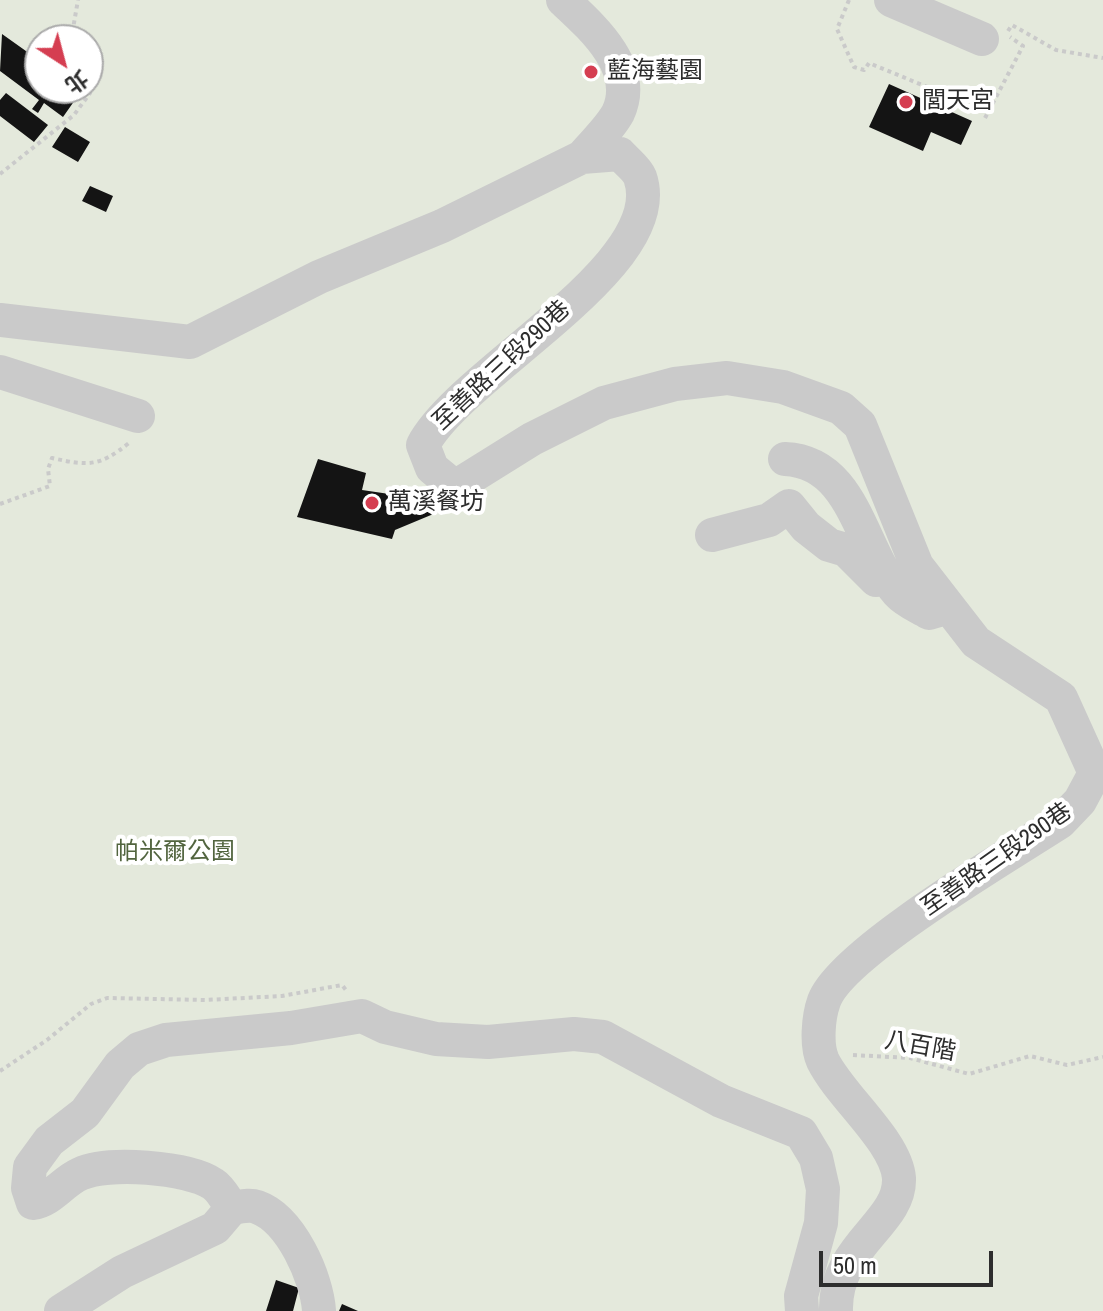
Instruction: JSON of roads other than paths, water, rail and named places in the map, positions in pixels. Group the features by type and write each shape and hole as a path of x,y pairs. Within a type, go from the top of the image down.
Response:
{"street":[{"path":"563,0 595,30 620,68 623,88 618,112 582,157"},
{"path":"891,0 993,37"},
{"name":"至善路三段290巷","path":"0,320 190,342 319,277 442,226 582,157 620,154 639,175 643,198 640,224 626,247 551,322 457,403 430,432 423,445 432,468 455,487 532,439 604,403 675,384 727,378 783,387 841,408 860,425 917,566 946,608 976,642 1061,698 1095,773 1080,801 1060,822 895,931 846,970 824,1001 818,1043 822,1060 854,1108 885,1142 899,1177 897,1197 887,1215 862,1240 848,1262 838,1285 836,1311"},
{"path":"0,372 138,416"},
{"path":"785,459 815,464 845,492 880,567 900,596"},
{"path":"712,535 769,520 789,506 806,527 829,545 846,550 871,576 900,596 929,613 946,608"},
{"path":"232,1208 216,1185 174,1170 100,1169 79,1174 43,1201 33,1203 28,1188 30,1167 49,1141 85,1113 120,1065 139,1049 166,1040 291,1028 362,1016 385,1027 436,1039 488,1042 574,1034 603,1037 721,1101 801,1133 816,1158 823,1189 821,1223 801,1296 802,1311"},
{"path":"61,1311 122,1272 215,1228 232,1208 253,1205 271,1214 308,1266 319,1311"}],"place":[{"name":"藍海藝園","path":"591,72"},
{"name":"閭天宮","path":"906,102"},
{"name":"萬溪餐坊","path":"372,503"}],"park label":[{"name":"帕米爾公園","path":"175,853"}]}
